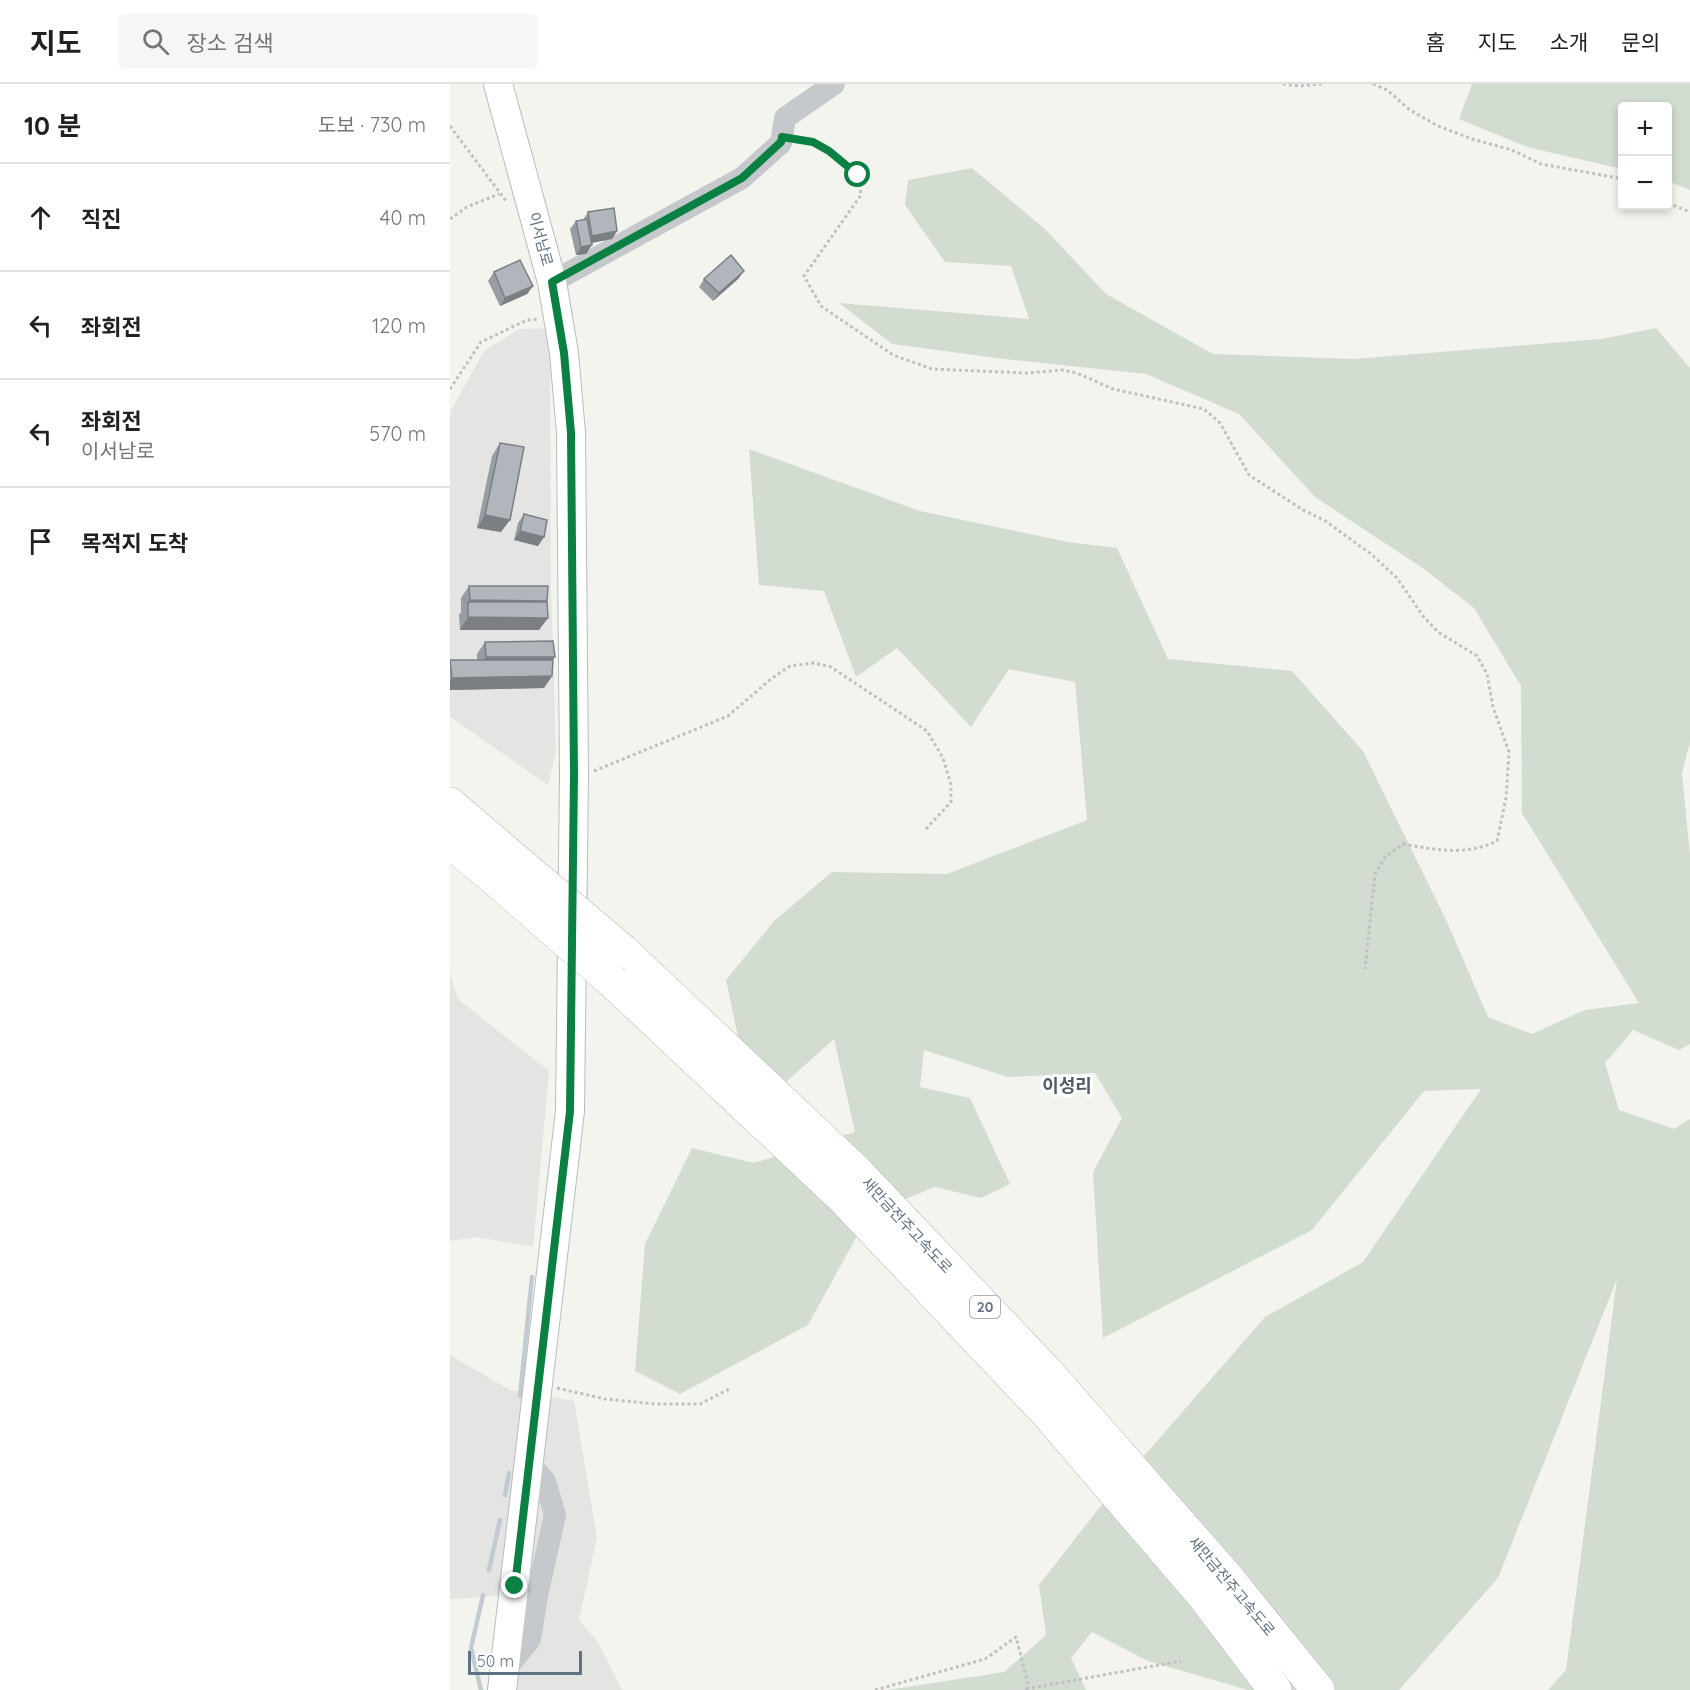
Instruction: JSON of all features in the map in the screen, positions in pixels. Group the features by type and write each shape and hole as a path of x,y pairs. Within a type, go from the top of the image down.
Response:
{"highway":[{"name":"새만금전주고속도로","path":"450,804 501,866 615,984 843,1198 1046,1412 1203,1595 1275,1690"},
{"name":"새만금전주고속도로","path":"450,842 501,866 623,951 856,1171 1046,1371 1225,1575 1318,1690"}],"main road":[{"name":"이서남로","path":"498,84 552,282 564,353 571,433 574,775 570,1111 504,1680"}],"lane":[{"path":"552,282 742,178 781,142 785,118 834,84"}],"path":[{"path":"1283,84 1299,86 1322,84"},
{"path":"1372,84 1387,90 1410,110 1438,126 1472,139 1512,150 1541,164 1618,178"},
{"path":"450,126 507,202"},
{"path":"782,137 813,142 829,151 858,175 861,195 804,276 821,306 893,355 932,369 1027,373 1062,370 1113,389 1204,409 1220,423 1249,475 1303,510 1324,520 1371,554 1397,578 1423,616 1438,632 1477,656 1487,674 1493,707 1509,752 1506,798 1497,842 1483,848 1447,852 1403,844 1386,856 1375,874 1365,969"},
{"path":"450,219 467,207 500,194"},
{"path":"1672,204 1690,212"},
{"path":"450,389 481,342 527,320 558,317"},
{"path":"574,775 600,770 728,716 790,666 814,663 831,667 927,731 944,758 951,785 951,802 926,830"},
{"path":"538,1383 605,1399 655,1404 700,1404 731,1388"},
{"path":"875,1690 985,1659 1016,1637 1028,1684 1026,1690 1181,1661"}],"shaded area":[{"path":"1472,84 1690,84 1690,190 1672,183 1672,102 1618,102 1618,168 1527,147 1459,119"},
{"path":"972,168 1046,230 1106,294 1213,354 1354,359 1601,339 1656,328 1690,368 1690,742 1682,773 1690,856 1690,1044 1679,1050 1633,1030 1605,1063 1619,1110 1674,1129 1690,1119 1690,1690 1548,1690 1566,1670 1617,1279 1498,1578 1399,1690 1248,1690 1148,1661 1092,1632 1071,1658 1086,1690 888,1690 1004,1672 1046,1635 1039,1585 1103,1503 1265,1317 1363,1262 1481,1089 1424,1091 1312,1230 1103,1338 1093,1172 1122,1118 1095,1073 1008,1077 924,1050 920,1087 970,1098 1010,1184 981,1198 935,1187 869,1214 808,1325 680,1394 635,1371 645,1244 692,1148 754,1163 855,1132 834,1039 775,1092 741,1051 726,980 774,921 832,872 947,874 1087,820 1075,682 1009,669 971,727 897,648 856,677 824,591 759,585 749,449 920,511 1068,542 1117,548 1168,659 1292,671 1363,751 1447,922 1488,1017 1532,1034 1585,1010 1639,1003 1522,813 1521,686 1474,608 1424,569 1315,497 1239,414 1146,374 892,344 839,303 1029,319 1011,266 945,262 905,205 908,180"},
{"path":"550,328 551,584 556,752 548,785 450,717 450,412 484,351 519,329"},
{"path":"450,973 458,999 549,1071 533,1247 477,1237 450,1241"},
{"path":"450,1355 510,1390 574,1401 597,1537 579,1620 598,1642 622,1690 492,1690 498,1596 450,1599"}],"building":[{"path":"614,208 617,231 592,236 588,212"},
{"path":"587,219 592,245 581,247 576,221"},
{"path":"731,255 744,271 719,293 704,279"},
{"path":"520,260 533,286 505,298 494,272"},
{"path":"500,443 524,447 510,520 485,515"},
{"path":"524,514 547,520 544,537 520,531"},
{"path":"469,586 548,586 547,601 470,600"},
{"path":"468,602 547,602 548,618 468,617"},
{"path":"553,641 555,657 486,657 485,642"},
{"path":"450,660 553,660 552,676 452,678"}],"waterway":[{"path":"520,1396 532,1277"},
{"path":"505,1495 509,1473"},
{"path":"489,1570 500,1520"},
{"path":"481,1690 471,1648 483,1595"}],"district":[{"name":"이성리","path":"1067,1085"}],"route":[{"path":"515,1586 570,1111 574,775 571,433 564,353 552,282 742,178 781,142 782,137 813,142 829,151 858,175"}]}
